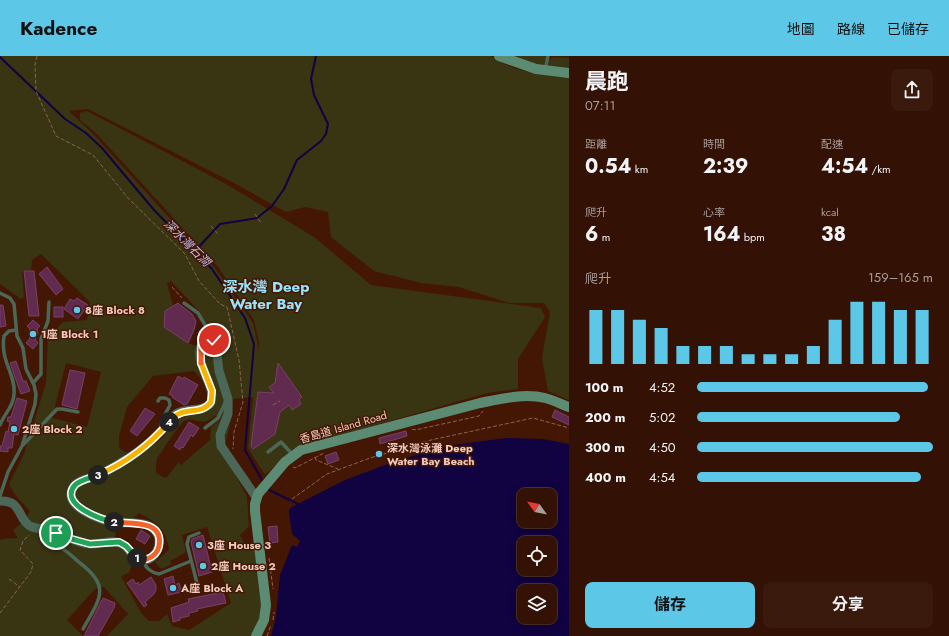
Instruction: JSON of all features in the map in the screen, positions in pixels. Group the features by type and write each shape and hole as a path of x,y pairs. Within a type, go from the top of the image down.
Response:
{"main road":[{"path":"499,56 521,65 545,71 569,73"},
{"name":"香島道 Island Road","path":"256,497 268,480 293,455 313,447 502,398 528,396 545,398 569,407"},
{"path":"256,497 255,511 266,605 263,624 256,636"}],"street":[{"path":"0,501 10,502 16,506 27,524 40,529 49,530 68,538 90,544 119,542 126,546 135,557 144,560 153,556 159,546 157,534 152,527 145,524 104,520 76,506 72,500 71,492 77,483 118,465 141,450 177,414 184,411 202,409 211,402 212,391 202,366 200,352 201,345 208,340 214,343 219,372 228,399 228,414 220,435 221,446 256,497"}],"lane":[{"path":"545,71 548,56"},
{"path":"0,293 10,298 14,304 16,330 24,352 26,369 33,383 36,399 22,446 8,472 0,496"},
{"path":"33,383 38,379 41,371 42,339 48,320 49,302"},
{"path":"184,303 199,315 214,340 214,343"},
{"path":"0,425 12,403 14,394 13,382 3,356 4,336 8,331 16,330"},
{"path":"158,401 160,398 165,398 170,404 162,422 161,431"},
{"path":"205,428 218,418 228,399"},
{"path":"22,446 57,409 62,408 78,412"},
{"path":"268,452 282,442 293,455"},
{"path":"40,529 47,543 63,549 92,572 97,580 100,589 99,598 82,629"},
{"path":"198,588 187,541 189,537 199,533"},
{"path":"144,560 146,566 154,573 159,574 191,561"}],"path":[{"path":"38,56 35,64 36,91 56,136 93,155 128,198 185,254 199,280 220,304 227,308 237,353 243,402 234,432 233,451"},
{"path":"255,214 261,223"},
{"path":"211,226 218,234"},
{"path":"172,287 182,298"},
{"path":"273,406 280,401"},
{"path":"411,428 415,430 479,416 484,410"},
{"path":"292,499 327,474 338,469 431,440 533,418 569,428"},
{"name":"香島道 Island Road","path":"289,466 295,468 324,453"},
{"path":"315,457 316,460 338,469"},
{"path":"0,613 32,572 33,564 20,550 23,541 40,529"},
{"path":"269,555 271,572"},
{"path":"9,580 20,587"}],"shaded area":[{"path":"0,56 491,56 509,66 528,72 569,77 569,400 548,391 542,358 550,312 544,303 509,303 459,287 421,283 374,271 331,237 328,212 305,207 286,212 234,183 88,109 69,111 93,134 215,268 253,323 258,346 258,354 259,343 254,320 218,267 96,133 80,120 80,113 87,111 226,184 314,237 371,285 541,308 545,317 518,359 518,389 487,393 293,449 265,475 248,448 253,397 233,399 232,416 225,445 233,470 247,497 249,526 240,535 244,542 256,549 262,607 257,630 250,636 107,636 128,614 104,587 95,589 67,620 83,636 0,636 0,540 18,538 13,530 23,522 30,511 16,496 9,484 24,454 46,383 48,338 63,322 87,320 90,302 41,254 32,260 31,270 22,271 24,297 21,299 0,284","holes":["171,281 199,311 211,330 195,346 164,327 165,311 173,306 167,283","66,363 101,372 87,427 52,418","194,371 204,384 207,392 207,401 189,415 180,418 160,440 141,454 125,452 119,448 119,436 127,407 153,376","216,415 220,420 211,427 210,440 181,465 179,462 166,478 156,472 157,459 182,423 188,420 206,421","139,513 160,527 166,537 169,550 155,562 161,569 172,564 170,561 186,552 182,535 207,527 231,603 189,630 172,626 167,614 159,621 149,621 141,613 121,576 129,573 134,558 115,538 116,526 125,525"]},
{"path":"508,56 549,56 545,60 544,69"},
{"path":"554,57 569,58 569,71 547,69 548,60"},
{"path":"506,438 543,439 569,444 569,636 271,636 276,617 280,575 292,545 297,547 300,541 292,534 289,512 290,508 345,480 393,462 446,446"}],"building":[{"path":"47,267 63,289 56,295 39,274"},
{"path":"24,271 34,271 39,316 29,316"},
{"name":"8座 Block 8","path":"77,298 88,305 78,319 64,309 70,299 74,301"},
{"path":"178,303 192,314 196,321 188,343 164,327 165,311"},
{"path":"0,305 3,305 6,326 0,327"},
{"path":"54,307 63,307 63,317 54,317"},
{"name":"1座 Block 1","path":"33,320 40,326 37,329 38,334 35,339 38,343 33,349 26,343 30,338 30,329 27,326"},
{"path":"16,361 23,381 26,381 30,391 21,394 10,363"},
{"path":"278,363 302,397 299,400 301,404 292,410 289,405 280,412 275,434 253,449 251,446 258,392 274,393 269,387 275,383"},
{"path":"70,370 85,373 77,409 62,405"},
{"path":"178,376 183,379 184,377 198,385 187,404 184,405 169,394"},
{"path":"17,398 27,401 18,435 14,434 12,448 8,448 8,452 0,451 0,446 2,446 6,431 8,432 10,422 7,421 8,417 11,417"},
{"path":"145,408 155,414 137,436 130,431"},
{"path":"555,410 569,417 569,425 552,417"},
{"path":"189,422 199,428 193,437 191,435 183,448 181,447 180,450 174,446"},
{"path":"406,431 407,436 380,444 379,438"},
{"path":"336,452 339,460 328,464 325,456"},
{"path":"277,526 278,542 270,543 268,527"},
{"path":"141,530 150,536 145,544 136,539"},
{"path":"203,535 212,572 199,576 191,542 192,539"},
{"name":"A座 Block A","path":"173,576 175,585 179,583 182,592 168,595 164,579"},
{"path":"151,577 156,585 156,590 154,594 145,602 147,605 144,607 127,583 133,579 136,584 138,582 139,585"},
{"path":"223,592 226,603 197,609 198,611 189,613 189,616 180,618 180,620 173,622 171,608 189,602 188,599"},
{"path":"103,598 115,603 114,608 98,636 84,636"}],"waterway":[{"path":"195,251 220,224 257,218 272,206 284,189 297,160 321,141 326,134 328,124 314,95 311,79 316,56"},
{"name":"深水灣石澗","path":"0,57 65,119 86,133 102,148 154,210 212,269 245,318 254,344 245,450 262,480"},
{"path":"267,488 298,504"}],"place":[{"name":"8座 Block 8","path":"77,310"},
{"name":"1座 Block 1","path":"33,334"},
{"name":"2座 Block 2","path":"14,429"},
{"name":"深水灣泳灘 Deep Water Bay Beach","path":"379,454"},
{"name":"3座 House 3","path":"199,545"},
{"name":"2座 House 2","path":"203,566"},
{"name":"A座 Block A","path":"173,588"}],"district":[{"name":"深水灣 Deep Water Bay","path":"266,296"}],"route":[{"path":"56,533 90,544 119,542 126,546 135,557 144,560 150,558 156,553 159,546 159,538 152,527 145,524 110,522 99,518 76,506 71,497 72,490 77,483 106,471 130,458 151,441 173,417 180,412 202,409 210,404 212,400 212,391 202,366 200,352 202,343 206,340 214,343 214,340"}]}
